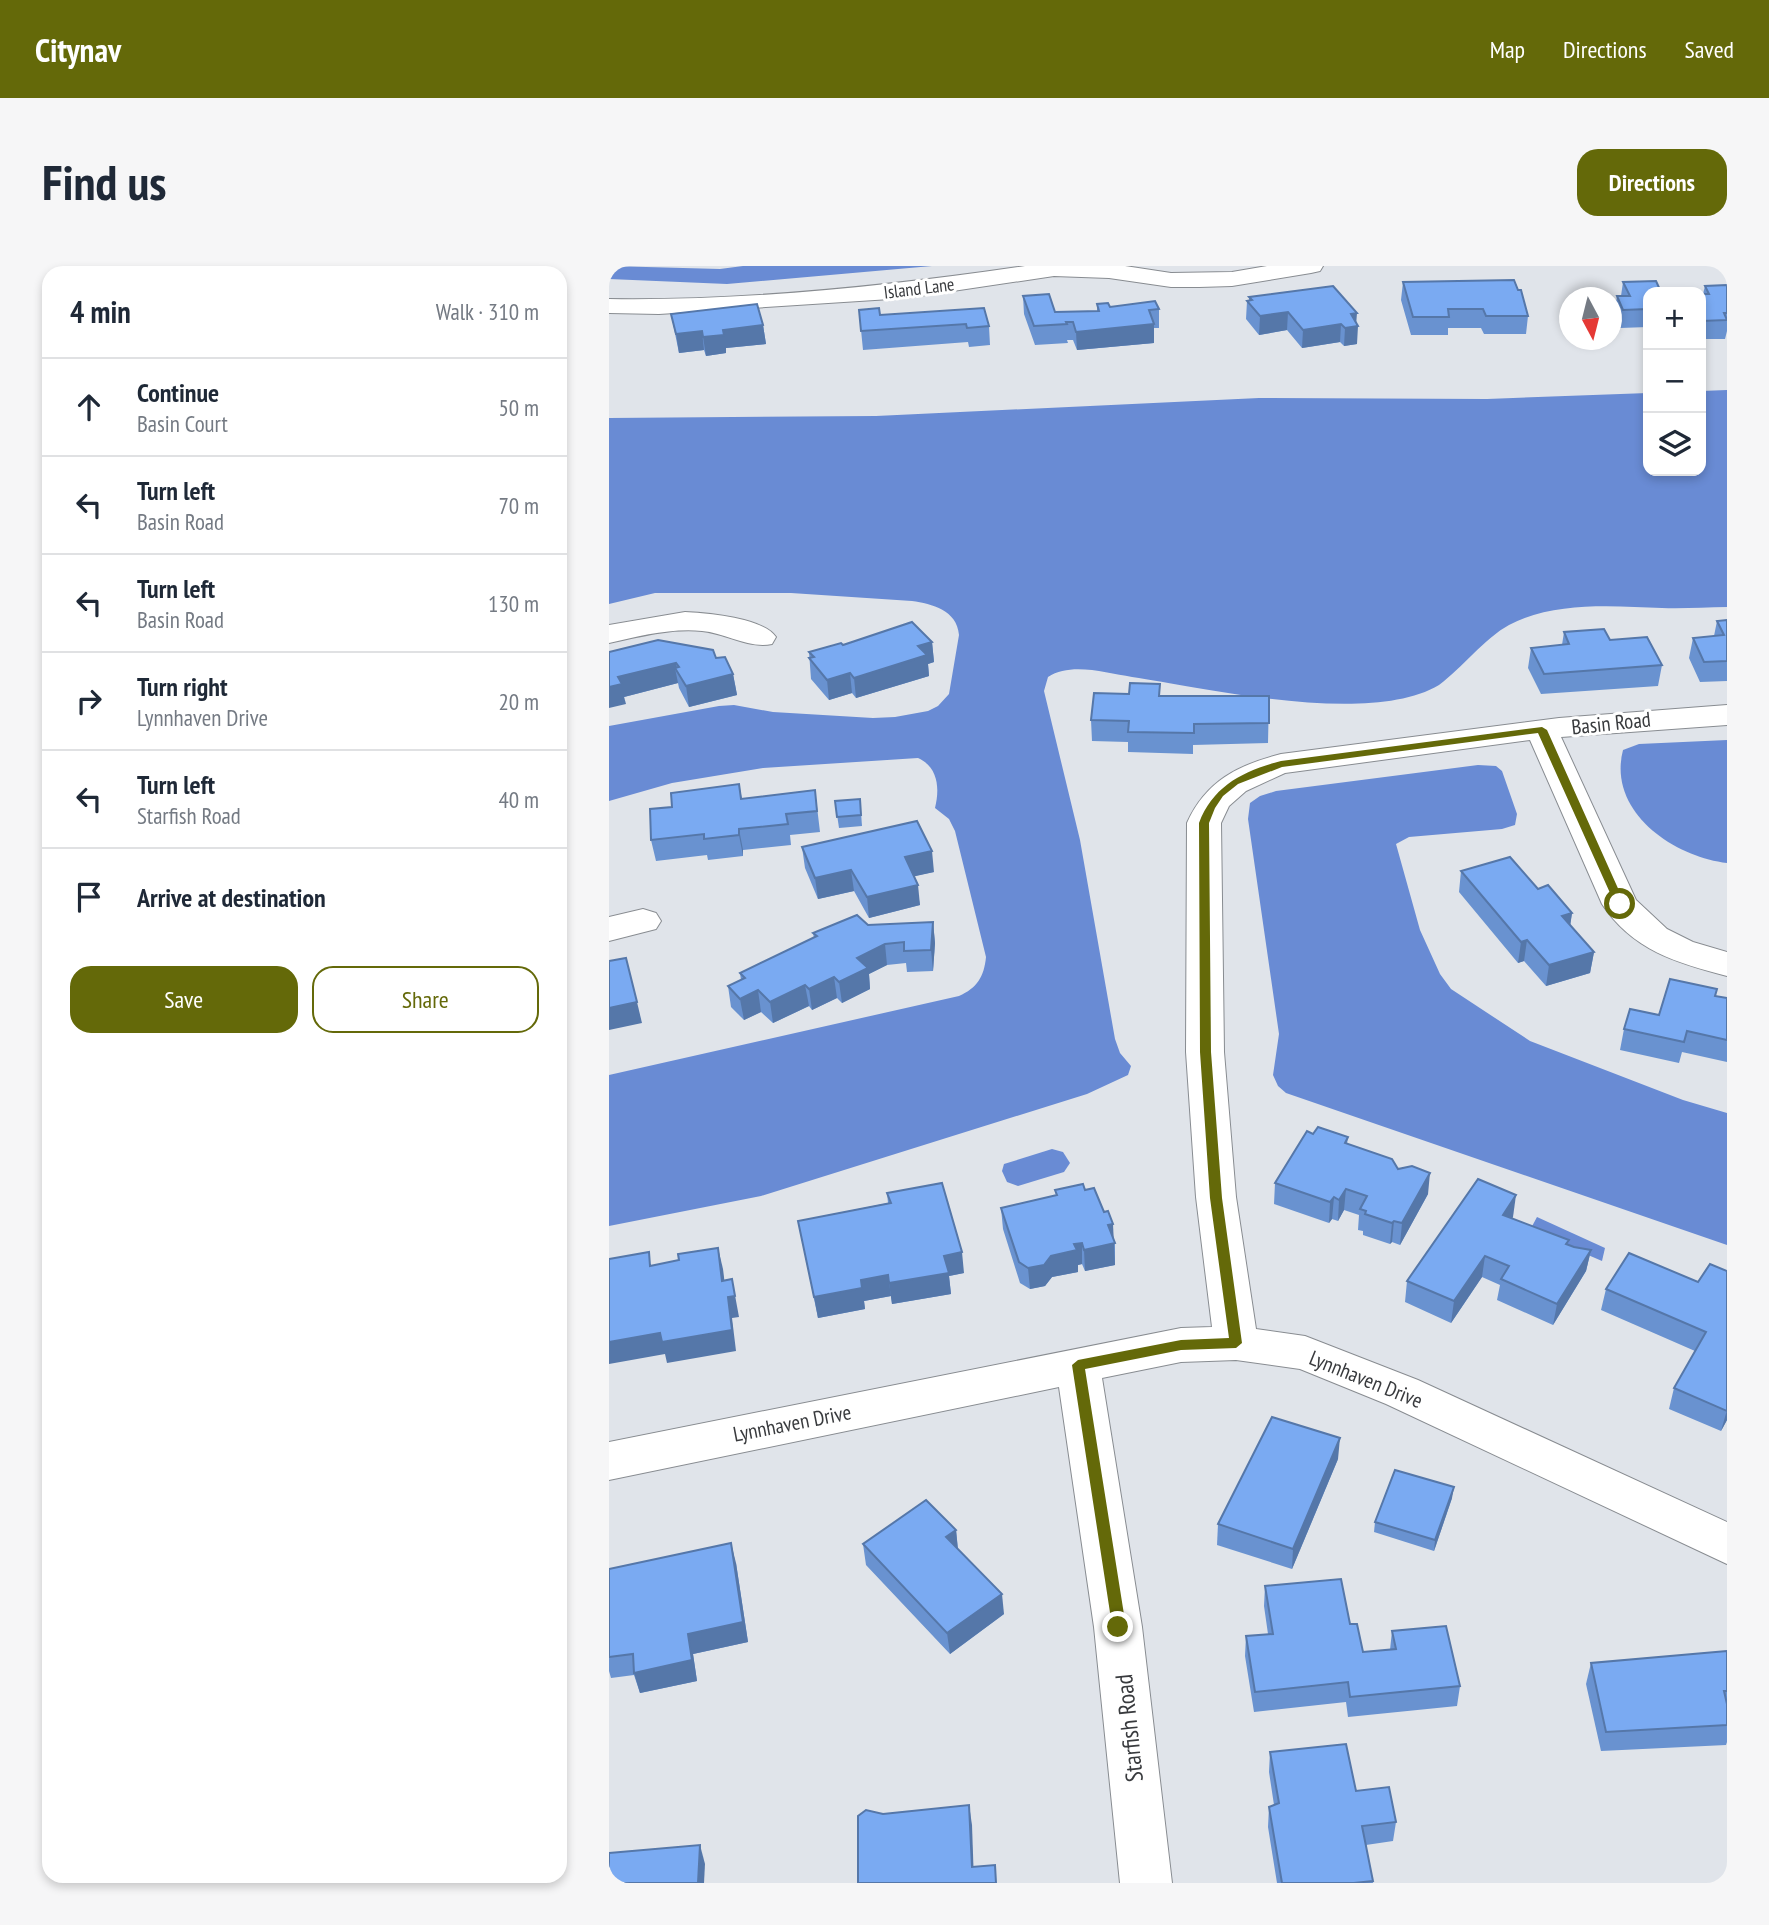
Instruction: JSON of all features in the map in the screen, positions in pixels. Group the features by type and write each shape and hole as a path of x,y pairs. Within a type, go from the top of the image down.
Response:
{"street":[{"name":"Island Lane","path":"609,306 659,307 733,300 866,294 1054,269 1082,269 1171,280 1199,280 1232,279 1311,266"},
{"path":"609,634 656,622 688,619 737,627 761,637"},
{"name":"Basin Road","path":"1236,1343 1216,1198 1205,1052 1204,823 1220,794 1235,782 1259,770 1281,764 1542,730 1678,716 1727,715"},
{"path":"1542,730 1620,904 1633,922 1655,939 1682,952 1727,964"},
{"name":"Lynnhaven Drive","path":"609,1461 1181,1345 1236,1343 1305,1353 1402,1392 1727,1544"},
{"name":"Starfish Road","path":"1078,1365 1118,1627 1146,1883"}],"water":[{"path":"609,266 720,269 743,266 932,266 727,284 609,279"},
{"path":"1727,390 1727,607 1604,606 1564,609 1526,617 1509,625 1482,645 1439,685 1409,697 1373,703 1289,701 1078,669 1048,677 1044,691 1080,840 1115,1039 1120,1053 1131,1066 1128,1075 1087,1094 761,1196 609,1226 609,1075 959,996 979,981 986,957 955,831 949,819 935,808 936,779 930,767 918,758 763,768 672,783 609,801 609,726 734,705 773,712 873,718 928,711 938,706 949,694 959,635 949,614 935,606 912,601 791,593 655,593 609,604 609,418 876,416 1259,398 1487,399 1643,393 1643,476 1706,476 1706,391"},
{"path":"1727,740 1727,863 1686,852 1649,828 1625,793 1621,772 1623,750 1639,744"},
{"path":"1478,765 1496,766 1502,771 1517,814 1515,825 1502,829 1409,837 1396,844 1420,930 1440,974 1451,989 1530,1041 1683,1100 1727,1113 1727,1245 1286,1093 1278,1086 1273,1075 1279,1034 1248,819 1250,803 1260,796 1276,791"},
{"path":"1052,1149 1063,1152 1070,1163 1064,1172 1018,1186 1007,1182 1002,1171 1004,1164"},
{"path":"1537,1217 1605,1248 1602,1261 1530,1230"}],"building":[{"path":"1514,280 1518,290 1521,290 1528,316 1486,316 1483,309 1448,309 1449,317 1413,317 1403,282"},
{"path":"1656,281 1659,287 1643,287 1643,309 1623,310 1622,296 1630,296 1623,282"},
{"path":"1727,285 1727,313 1724,313 1727,320 1706,321 1706,294 1709,294 1705,286"},
{"path":"1333,286 1357,313 1351,314 1358,326 1345,328 1341,324 1303,330 1288,312 1260,316 1247,301 1252,300 1249,297"},
{"path":"1049,294 1055,312 1099,311 1097,304 1108,303 1110,307 1155,301 1159,309 1149,310 1154,324 1076,332 1073,322 1034,326 1023,296"},
{"path":"757,304 763,325 723,330 724,335 703,337 702,331 676,334 671,314"},
{"path":"879,308 880,315 984,308 989,326 967,328 966,324 861,331 859,310"},
{"path":"1727,620 1727,661 1704,662 1693,638 1724,635 1717,621"},
{"path":"912,622 932,642 918,646 927,655 854,678 850,673 827,680 809,658 814,657 809,652 841,643 843,645"},
{"path":"1604,629 1610,640 1647,637 1662,665 1544,674 1531,648 1569,644 1564,632"},
{"path":"658,640 713,650 716,658 725,657 733,674 686,686 675,668 679,667 676,663 618,677 622,684 609,687 609,652"},
{"path":"1130,683 1160,684 1159,696 1269,696 1269,723 1194,724 1194,733 1128,732 1129,721 1091,720 1094,693 1129,694"},
{"path":"739,784 741,799 815,790 817,811 786,814 788,824 739,829 739,835 704,839 704,834 651,840 650,809 672,807 671,793"},
{"path":"860,799 861,815 837,817 835,801"},
{"path":"917,821 932,851 905,857 918,885 867,897 851,870 815,878 802,847"},
{"path":"1510,857 1538,889 1548,885 1572,913 1562,916 1594,952 1549,965 1527,940 1521,942 1461,871"},
{"path":"857,915 868,925 933,922 931,950 904,951 904,942 885,944 857,958 868,968 839,982 834,977 809,989 805,985 770,1002 758,990 740,999 728,986 745,978 740,973 817,936 813,933"},
{"path":"626,958 637,1002 609,1008 609,961"},
{"path":"1670,979 1717,989 1715,996 1727,998 1727,1040 1687,1031 1684,1042 1624,1029 1630,1009 1659,1015"},
{"path":"1318,1127 1348,1137 1345,1143 1392,1159 1398,1169 1412,1166 1430,1173 1402,1223 1392,1223 1365,1214 1366,1211 1360,1209 1367,1196 1346,1189 1339,1200 1334,1197 1330,1202 1275,1183 1307,1131 1313,1134"},
{"path":"1478,1179 1516,1195 1503,1215 1569,1240 1566,1244 1591,1250 1557,1304 1501,1279 1509,1266 1485,1256 1454,1301 1407,1281"},
{"path":"942,1183 962,1252 944,1256 949,1273 889,1283 888,1275 861,1280 862,1288 814,1297 798,1221 891,1203 887,1193"},
{"path":"1083,1184 1085,1190 1094,1188 1104,1212 1108,1211 1113,1224 1108,1225 1115,1243 1084,1250 1082,1243 1074,1244 1077,1250 1051,1256 1044,1265 1028,1268 1019,1262 1001,1208 1057,1195 1055,1190"},
{"path":"718,1248 722,1281 732,1279 735,1296 728,1297 732,1330 662,1342 660,1333 609,1342 609,1259 649,1252 650,1266 679,1260 678,1254"},
{"path":"1629,1253 1698,1282 1710,1264 1727,1271 1727,1411 1674,1388 1706,1332 1606,1289"},
{"path":"1272,1417 1340,1438 1293,1549 1218,1524"},
{"path":"1395,1470 1454,1487 1435,1540 1375,1522"},
{"path":"926,1500 956,1530 946,1537 1002,1594 947,1633 863,1544"},
{"path":"731,1543 743,1622 688,1634 692,1660 634,1673 633,1654 609,1657 609,1569"},
{"path":"1341,1579 1350,1624 1357,1624 1363,1652 1396,1649 1392,1631 1446,1626 1460,1686 1350,1697 1348,1682 1255,1692 1246,1636 1273,1634 1265,1586"},
{"path":"1727,1651 1727,1691 1724,1691 1727,1725 1606,1732 1591,1663"},
{"path":"1346,1744 1356,1791 1389,1787 1396,1822 1362,1826 1373,1881 1282,1883 1269,1807 1279,1803 1270,1752"},
{"path":"969,1805 972,1867 995,1865 996,1883 858,1883 858,1816 866,1810 883,1814"},
{"path":"700,1845 698,1883 609,1883 609,1853"}],"route":[{"path":"1118,1627 1078,1365 1181,1345 1236,1343 1216,1198 1205,1052 1204,823 1210,808 1220,794 1235,782 1259,770 1281,764 1542,730 1620,904"}]}
